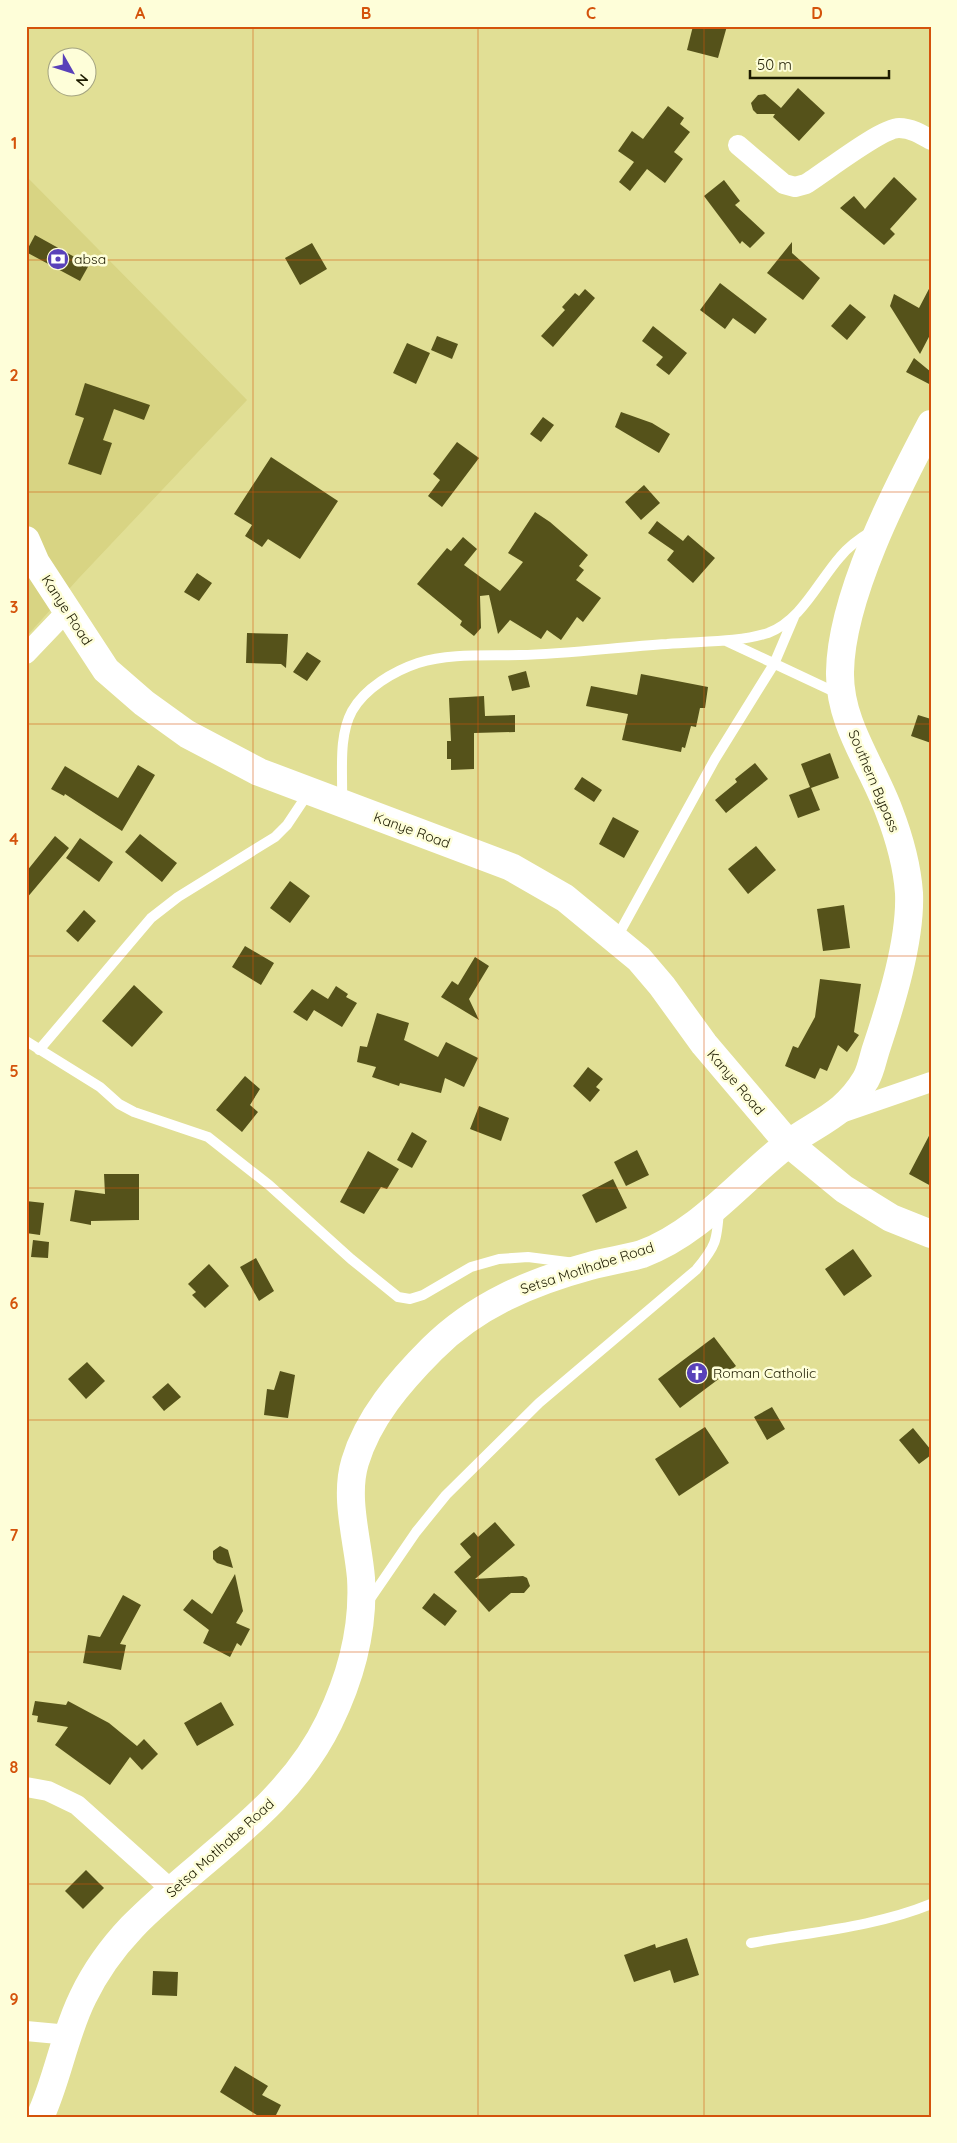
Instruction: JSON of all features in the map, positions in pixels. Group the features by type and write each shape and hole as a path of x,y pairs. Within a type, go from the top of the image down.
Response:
{"street":[{"path":"738,145 784,184 795,187 806,184 874,138 897,128 915,131 931,140"},
{"name":"Southern Bypass","path":"788,1143 836,1115 867,1077 888,1012 903,949 909,896 902,848 888,806 863,756 842,696 840,673 843,643 858,583 883,524 931,424"},
{"name":"Kanye Road","path":"26,540 36,563 106,670 144,703 187,734 259,772 512,867 565,898 616,939 662,986 704,1044 788,1143 844,1189 891,1218 931,1234"},
{"path":"26,654 67,611"},
{"path":"836,1115 931,1082"},
{"name":"Setsa Motlhabe Road","path":"40,2117 81,2000 101,1966 131,1928 264,1810 304,1764 329,1723 353,1662 361,1613 361,1580 352,1503 353,1467 368,1429 391,1394 428,1353 474,1314 524,1286 590,1266 641,1254 681,1234 720,1203 788,1143"},
{"path":"26,1786 48,1791 76,1805 172,1891"},
{"path":"26,2031 69,2035"}],"lane":[{"path":"342,804 344,734 353,711 376,686 388,677 418,663 446,657 555,654 726,641 768,632 784,624 796,614 840,556 856,540 883,524"},
{"path":"616,939 715,760 774,664 796,614"},
{"path":"726,641 842,696"},
{"path":"39,1050 151,918 178,897 275,837 287,825 310,792"},
{"path":"26,1041 100,1087 119,1104 134,1112 208,1137 270,1185 351,1260 398,1298 410,1299 423,1294 471,1266 498,1259 528,1257 590,1266"},
{"path":"361,1613 416,1532 446,1495 539,1403 696,1270 710,1253 717,1239 720,1203"},
{"path":"751,1943 874,1921 912,1912 931,1904"}],"shaded area":[{"path":"26,176 247,400 78,579 26,637"}],"building":[{"path":"693,26 727,26 718,58 687,50"},
{"path":"798,88 825,113 799,141 773,117 775,114 757,114 753,110 751,103 758,95 765,94 781,108"},
{"path":"668,106 684,118 680,124 690,132 674,152 683,159 665,183 647,169 630,191 619,182 634,162 618,151 632,131 643,139"},
{"path":"894,177 917,199 890,229 895,234 884,245 840,208 854,196 865,209"},
{"path":"724,180 740,201 735,205 765,233 750,248 742,241 740,244 704,196"},
{"name":"absa","path":"35,235 89,265 80,281 26,252"},
{"path":"792,242 792,253 820,278 803,300 767,273"},
{"path":"312,243 327,269 300,285 285,258"},
{"path":"720,283 767,319 755,334 733,318 725,329 700,310"},
{"path":"931,285 931,333 920,354 890,306 894,294 919,308"},
{"path":"585,289 595,298 553,347 541,336 565,310 562,307 575,293 579,296"},
{"path":"850,304 866,317 847,340 831,326"},
{"path":"653,326 687,353 669,375 656,365 663,357 642,341"},
{"path":"437,336 458,344 452,359 431,350"},
{"path":"407,343 430,353 416,384 393,373"},
{"path":"914,358 931,372 931,385 906,372"},
{"path":"85,383 150,405 144,420 114,409 103,440 112,443 101,475 68,464 84,418 75,415"},
{"path":"621,412 652,423 670,434 659,453 615,427"},
{"path":"543,417 554,425 541,442 530,434"},
{"path":"457,442 479,458 442,507 428,496 440,480 433,474"},
{"path":"271,457 338,501 300,559 268,539 262,547 245,536 252,525 234,514"},
{"path":"644,485 660,503 641,520 625,502"},
{"path":"535,512 550,522 588,555 579,566 584,570 576,580 601,598 583,622 577,617 561,640 547,630 541,639 510,620 498,634 489,595 480,596 481,628 474,636 460,625 462,621 417,584 447,548 451,551 463,537 477,549 464,565 500,591 523,562 508,553"},
{"path":"657,521 683,541 688,535 715,558 693,583 667,560 674,551 648,533"},
{"path":"197,573 212,583 199,601 184,592"},
{"path":"247,633 288,634 286,668 281,664 246,663"},
{"path":"307,652 321,661 307,681 293,672"},
{"path":"526,671 530,687 512,691 508,676"},
{"path":"641,674 708,687 705,708 700,708 696,727 691,726 685,748 682,747 681,752 622,740 628,714 586,706 591,686 637,695"},
{"path":"484,696 485,716 515,715 515,732 474,733 474,769 451,770 451,759 447,759 447,741 451,741 449,698"},
{"path":"918,715 931,719 931,743 911,736"},
{"path":"830,753 839,778 811,788 820,810 798,818 789,795 810,787 801,764"},
{"path":"755,763 768,779 726,813 715,800 737,782 735,779"},
{"path":"138,765 155,775 122,831 65,794 64,796 51,789 65,766 118,798"},
{"path":"582,777 602,790 594,802 574,789"},
{"path":"613,817 639,831 624,858 599,844"},
{"path":"140,834 177,863 162,882 125,852"},
{"path":"55,836 69,848 26,899 26,872"},
{"path":"80,838 113,862 99,882 66,858"},
{"path":"756,846 776,870 748,894 728,869"},
{"path":"290,881 310,896 290,923 270,908"},
{"path":"844,905 850,948 823,951 817,909"},
{"path":"84,910 96,921 78,942 66,931"},
{"path":"245,946 274,963 261,985 232,967"},
{"path":"475,957 489,966 469,999 479,1020 441,997 452,981 458,985"},
{"path":"820,979 861,984 854,1032 859,1035 847,1052 838,1045 827,1071 820,1068 815,1079 785,1066 793,1046 798,1048 815,1017"},
{"path":"134,985 163,1012 132,1047 102,1021"},
{"path":"336,986 348,994 346,997 357,1003 342,1027 314,1010 307,1021 293,1012 312,989 328,999"},
{"path":"377,1013 409,1023 404,1040 438,1057 446,1042 478,1058 464,1087 445,1078 441,1093 400,1083 399,1086 372,1077 376,1067 357,1062 360,1046 367,1047"},
{"path":"588,1067 603,1079 596,1087 600,1090 590,1102 573,1086"},
{"path":"245,1076 260,1089 250,1105 258,1112 242,1132 216,1110"},
{"path":"479,1106 509,1118 501,1141 470,1129"},
{"path":"412,1132 427,1141 412,1168 397,1160"},
{"path":"931,1132 931,1186 909,1174"},
{"path":"637,1150 649,1175 626,1186 614,1162"},
{"path":"368,1151 399,1169 387,1189 381,1187 364,1214 340,1202"},
{"path":"104,1174 139,1174 139,1220 91,1221 91,1225 70,1221 75,1190 105,1194"},
{"path":"613,1179 627,1208 596,1223 582,1195"},
{"path":"26,1201 44,1203 40,1235 26,1233"},
{"path":"33,1240 49,1242 48,1258 31,1257"},
{"path":"853,1249 872,1276 844,1296 825,1269"},
{"path":"256,1258 274,1291 259,1301 240,1267"},
{"path":"209,1264 229,1286 205,1308 192,1295 196,1292 188,1284"},
{"name":"Roman Catholic","path":"714,1337 736,1366 680,1408 658,1379"},
{"path":"87,1362 105,1381 86,1399 68,1379"},
{"path":"280,1371 295,1375 288,1418 264,1415 267,1389 274,1390"},
{"path":"168,1383 181,1397 164,1411 152,1397"},
{"path":"772,1407 785,1429 767,1440 754,1417"},
{"path":"705,1427 729,1463 679,1496 655,1459"},
{"path":"913,1428 931,1450 931,1455 919,1464 899,1440"},
{"path":"495,1522 515,1545 475,1579 523,1576 527,1578 530,1586 524,1593 511,1593 489,1612 454,1572 471,1557 460,1544 474,1532 478,1537"},
{"path":"220,1546 228,1550 233,1568 217,1563 213,1559 213,1551"},
{"path":"235,1574 243,1611 236,1623 250,1629 241,1646 237,1643 230,1657 203,1643 209,1630 183,1610 192,1599 212,1614"},
{"path":"434,1593 457,1611 445,1626 422,1608"},
{"path":"123,1595 141,1605 120,1644 126,1645 121,1670 83,1663 88,1635 100,1637"},
{"path":"35,1701 66,1705 68,1701 109,1723 137,1746 144,1739 158,1754 142,1770 130,1757 110,1785 55,1745 68,1727 37,1722 38,1716 32,1715"},
{"path":"221,1702 234,1725 197,1746 184,1723"},
{"path":"86,1870 104,1888 83,1909 65,1891"},
{"path":"687,1938 699,1975 674,1983 670,1970 634,1982 624,1955 655,1944 656,1948"},
{"path":"153,1971 178,1972 177,1996 152,1995"},
{"path":"235,2066 268,2086 262,2095 281,2105 275,2117 260,2117 220,2092"}],"place":[{"name":"absa","path":"58,259"},
{"name":"Roman Catholic","path":"697,1373"}]}
